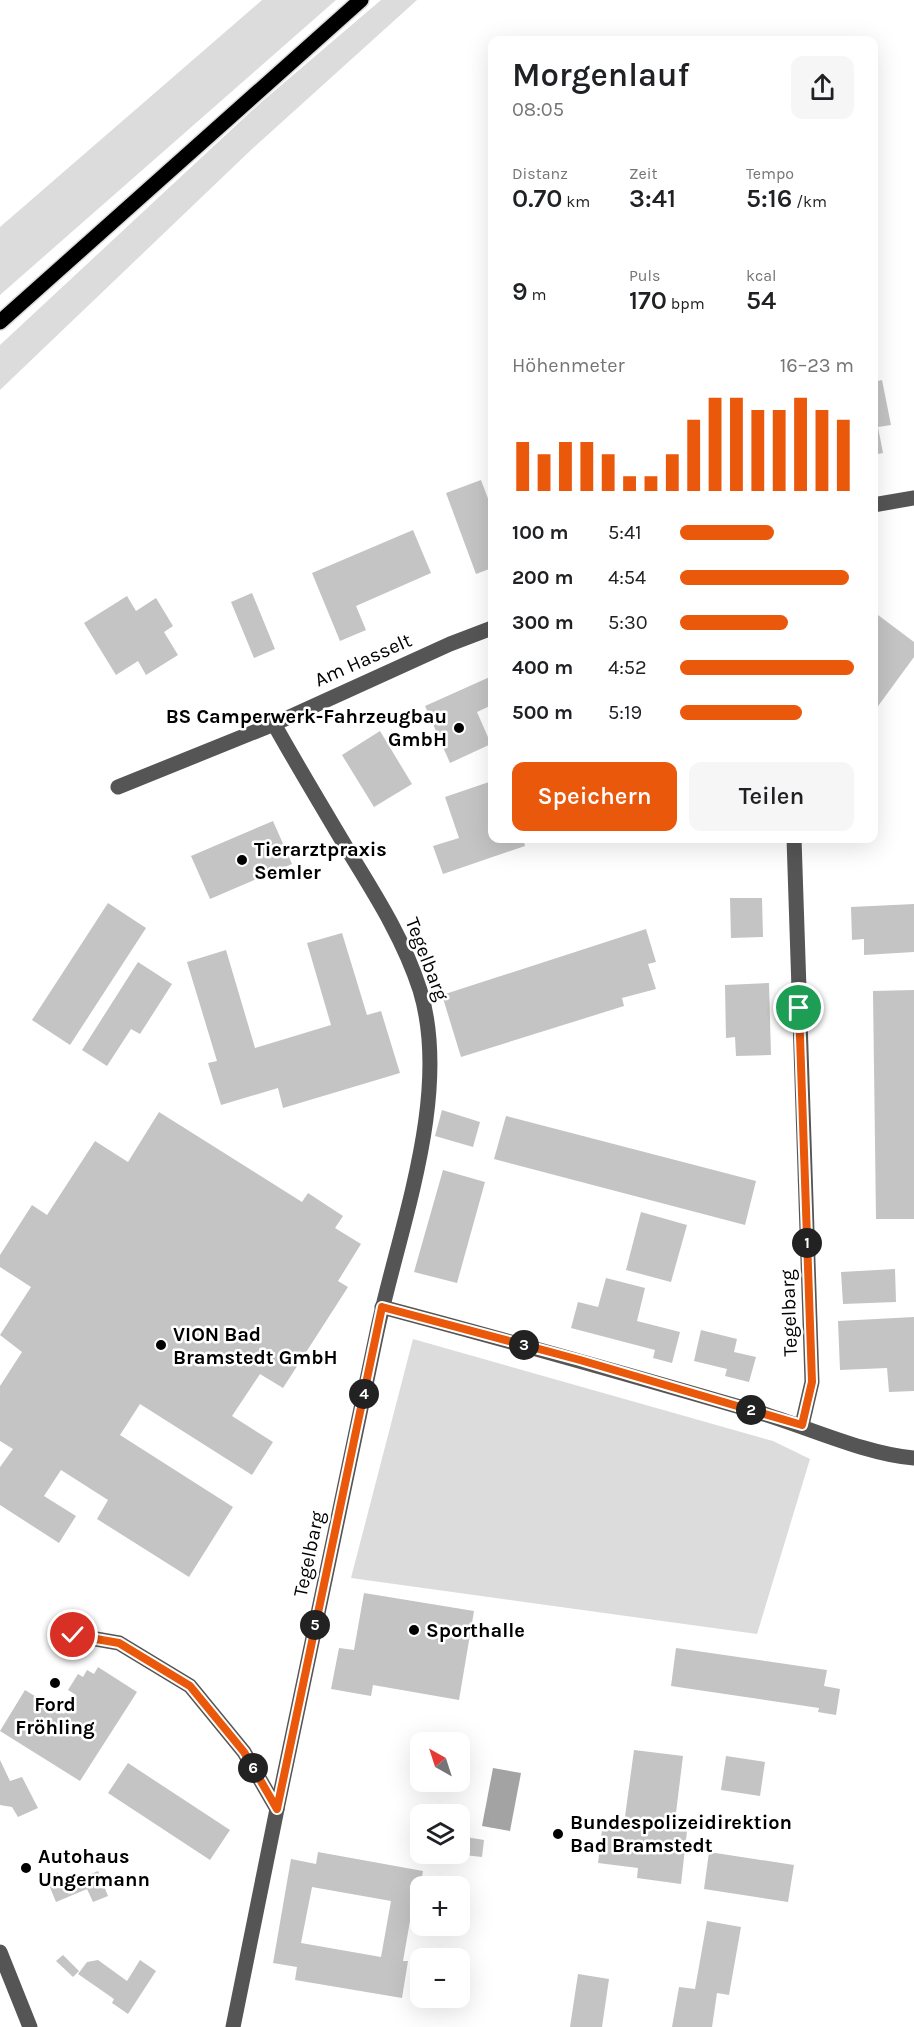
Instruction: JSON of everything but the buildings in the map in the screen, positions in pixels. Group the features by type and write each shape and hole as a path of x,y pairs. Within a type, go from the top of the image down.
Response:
{"main road":[{"path":"0,322 361,0"}],"street":[{"path":"878,504 914,498"},
{"name":"Am Hasselt","path":"118,787 274,724 450,644 488,630"},
{"name":"Tegelbarg","path":"233,2027 382,1307 418,1162 430,1081 429,1030 420,990 384,907 274,724"},
{"name":"Tegelbarg","path":"794,843 812,1382 802,1425"},
{"path":"382,1307 580,1360 802,1425 890,1456 914,1458"},
{"path":"73,1635 119,1643 190,1686 244,1752 277,1809"},
{"path":"0,1952 30,2027"}],"shaded area":[{"path":"262,0 336,0 0,295 0,227"},
{"path":"381,0 417,0 252,149 0,390 0,345 258,105"},
{"path":"413,1339 773,1441 810,1459 757,1634 351,1578"},
{"path":"493,1768 521,1773 510,1831 482,1826"}],"place":[{"name":"BS Camperwerk-Fahrzeugbau GmbH","path":"459,728"},
{"name":"Tierarztpraxis Semler","path":"242,860"},
{"name":"VION Bad Bramstedt GmbH","path":"161,1345"},
{"name":"Sporthalle","path":"414,1630"},
{"name":"Ford Fröhling","path":"55,1683"},
{"name":"Bundespolizeidirektion Bad Bramstedt","path":"558,1834"},
{"name":"Autohaus Ungermann","path":"26,1868"}],"route":[{"path":"73,1635 119,1643 190,1686 244,1752 277,1809 382,1307 580,1360 802,1425 812,1382 799,1008"}]}
